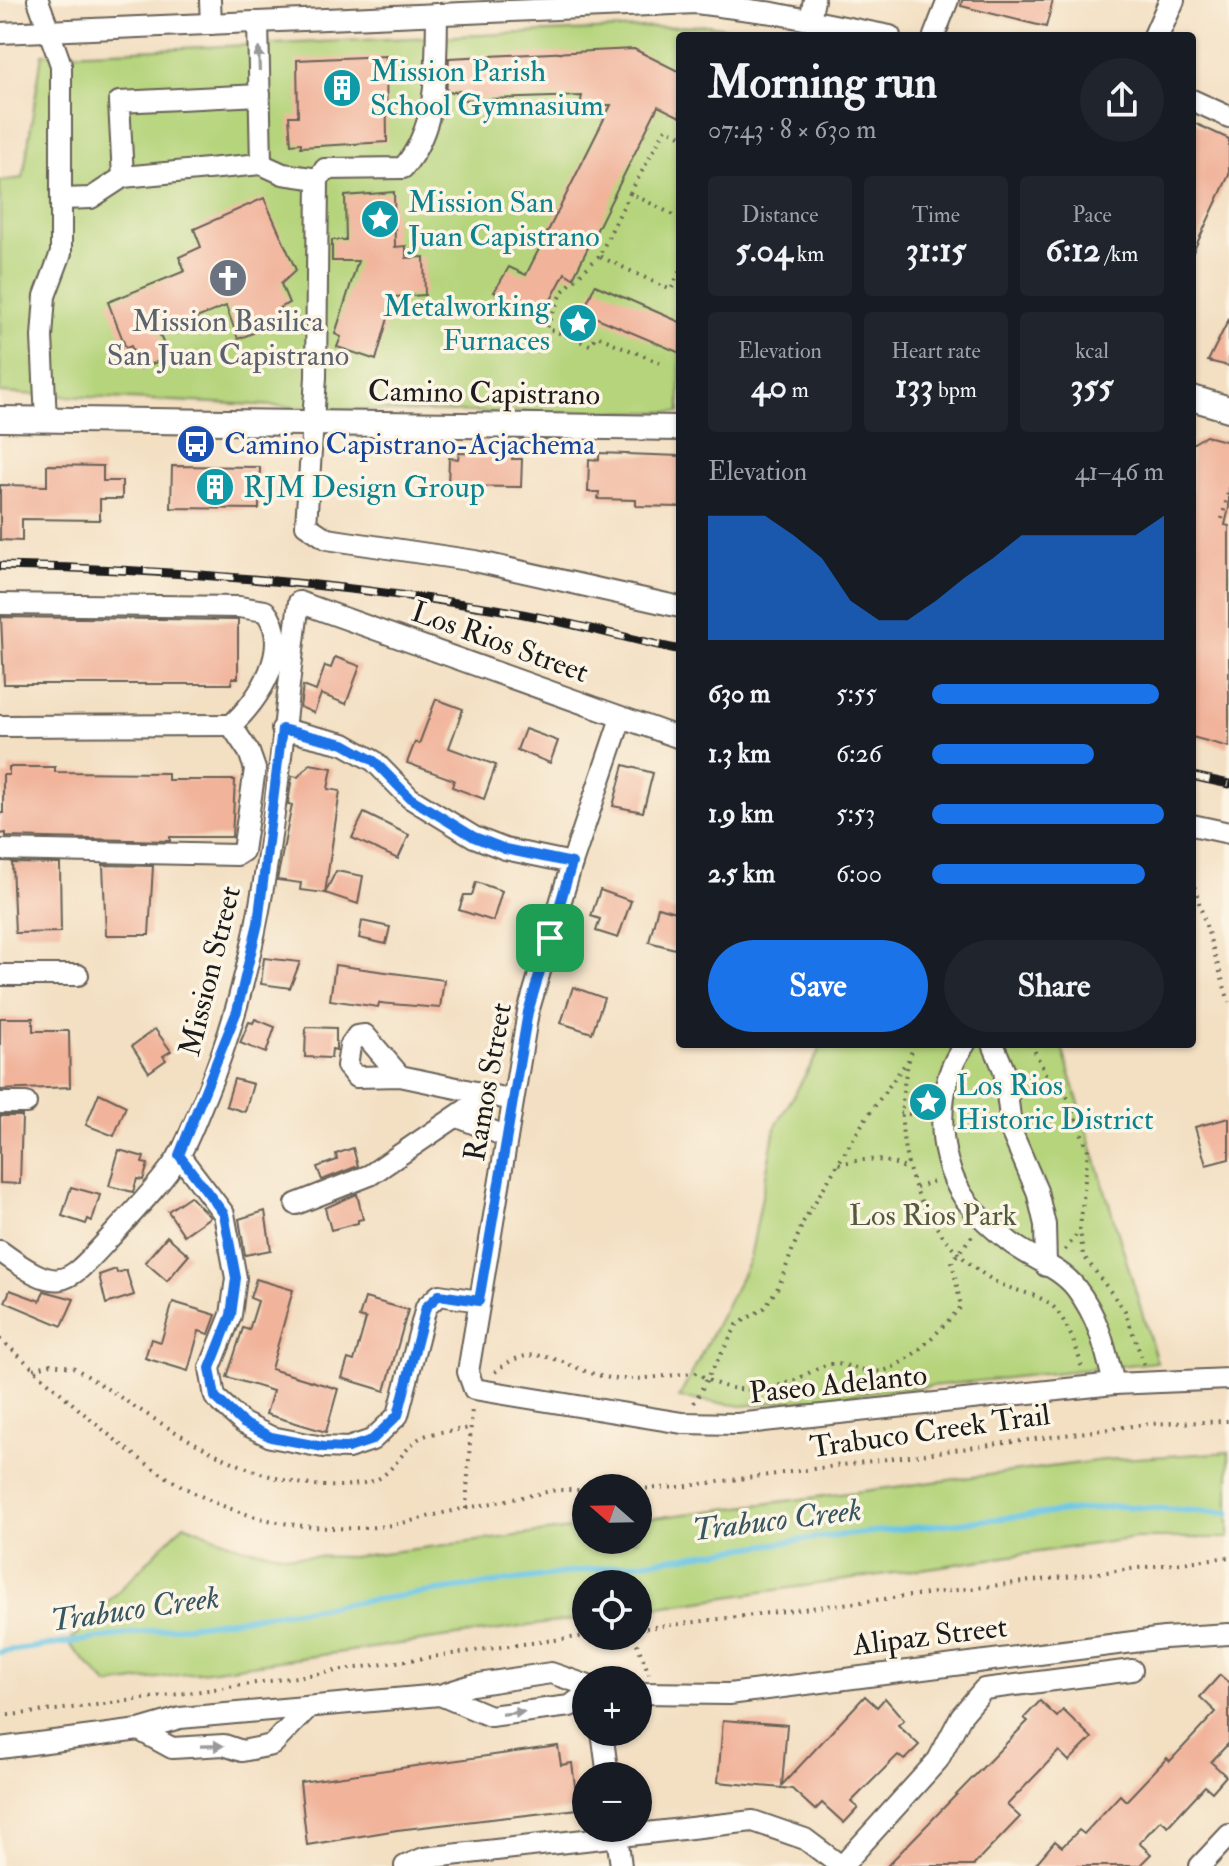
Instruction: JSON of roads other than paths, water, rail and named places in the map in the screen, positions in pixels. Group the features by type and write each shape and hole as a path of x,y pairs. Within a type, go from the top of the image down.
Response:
{"main road":[{"path":"1158,32 1172,0"},
{"path":"1196,399 1229,409"},
{"name":"Camino Capistrano","path":"0,419 676,428"}],"street":[{"path":"38,0 61,65 61,253 45,296 42,337 46,420"},
{"path":"210,0 211,24"},
{"path":"936,32 948,0"},
{"path":"0,33 437,14 479,6 642,3 812,10 878,32"},
{"path":"437,14 435,91 418,151 403,168 325,169 318,179 312,424 306,525 327,539 475,561 676,606"},
{"path":"258,22 261,164"},
{"path":"123,177 119,102 260,95"},
{"path":"1196,102 1229,117"},
{"path":"62,199 91,198 123,177 261,164 283,174 318,179"},
{"name":"Los Rios Street","path":"299,602 676,737"},
{"name":"Mission Street","path":"0,1251 40,1279 55,1282 71,1275 133,1213 179,1155 237,1011 255,937 299,602"},
{"path":"0,604 239,607 265,611 274,622 274,649 267,680 250,708 231,725 0,726"},
{"name":"Ramos Street","path":"471,1381 479,1301 528,1012 572,863 621,718"},
{"path":"0,850 237,855 243,851 255,769 249,752 231,725"},
{"path":"282,729 344,744 364,755 410,798 474,837 505,849 572,863"},
{"path":"1196,826 1229,833"},
{"path":"0,975 78,975"},
{"path":"963,1048 948,1077 942,1117 949,1159 963,1196 1011,1242 1074,1285 1098,1321 1114,1384"},
{"path":"995,1048 1004,1070 1012,1133 1037,1191 1045,1225 1046,1266"},
{"path":"400,1076 513,1100"},
{"path":"296,1204 370,1175 489,1094"},
{"path":"0,1103 26,1103"},
{"path":"458,1117 507,1137"},
{"path":"179,1155 224,1214 236,1278 231,1315 210,1368 215,1397 243,1423 271,1437 348,1448 372,1440 398,1415 426,1307 439,1295 479,1301"},
{"name":"Paseo Adelanto","path":"471,1381 483,1394 682,1423 737,1424 1114,1384 1229,1379"},
{"name":"Alipaz Street","path":"652,1694 729,1694 1164,1638 1229,1634"},
{"path":"652,1829 753,1821 805,1839 841,1866 938,1760 961,1716 984,1689 1132,1670"},
{"path":"0,1748 139,1730 180,1718 306,1710 440,1695 472,1685 551,1673 572,1680"},
{"path":"440,1695 490,1716 572,1704"},
{"path":"139,1730 172,1748 224,1745 242,1751 272,1745 306,1710"},
{"path":"1200,1866 1229,1835"},
{"path":"405,1866 424,1858 572,1838"},
{"path":"617,1842 621,1866"}],"waterway":[{"name":"Trabuco Creek","path":"0,1652 816,1538 1117,1506 1229,1513"}],"railway":[{"path":"0,566 185,574 368,591 514,612 676,649"},
{"path":"1196,777 1229,784"}],"place":[{"name":"Mission Parish School Gymnasium","path":"342,88"},
{"name":"Mission San Juan Capistrano","path":"380,219"},
{"name":"Mission Basilica San Juan Capistrano","path":"228,278"},
{"name":"Metalworking Furnaces","path":"578,323"},
{"name":"Camino Capistrano-Acjachema","path":"196,444"},
{"name":"RJM Design Group","path":"215,487"},
{"name":"Los Rios Historic District","path":"928,1102"}],"park label":[{"name":"Los Rios Park","path":"933,1215"}]}
